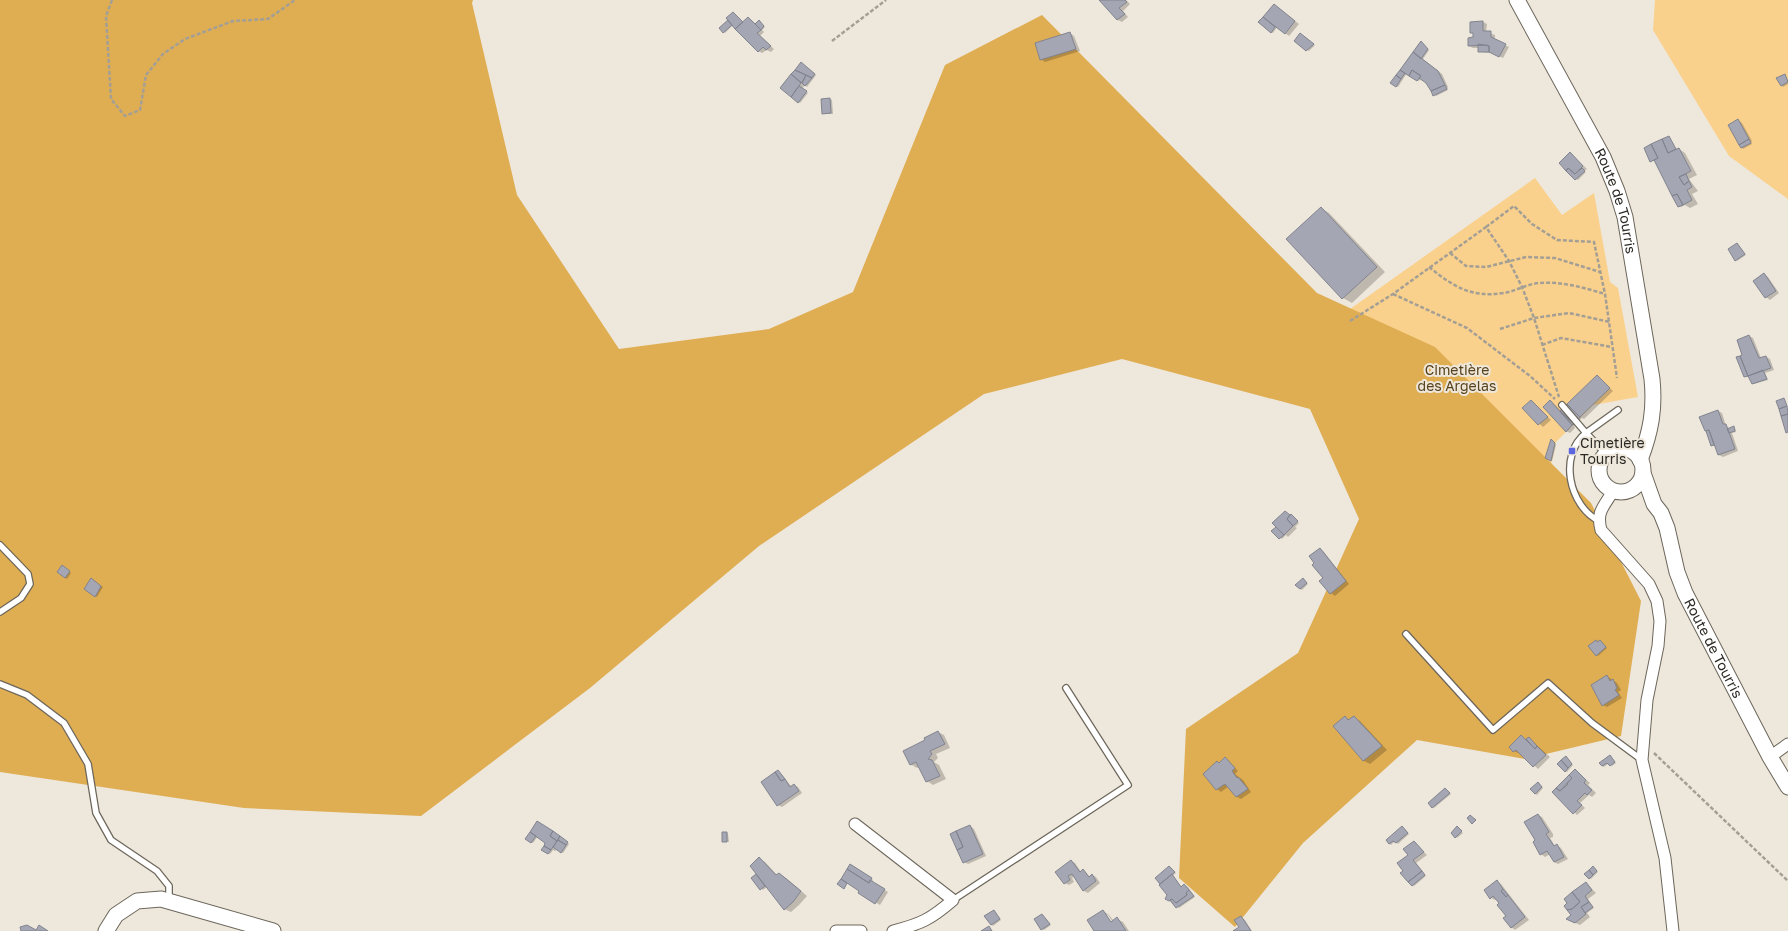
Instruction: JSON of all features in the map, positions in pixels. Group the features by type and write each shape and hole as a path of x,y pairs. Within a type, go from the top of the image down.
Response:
{"street":[{"name":"Route de Tourris","path":"1517,0 1604,157 1625,217 1652,379 1654,402 1652,421 1641,466 1654,504 1661,513 1667,528 1677,572 1685,593 1770,757 1788,787"},
{"path":"1624,448 1642,433 1652,421"},
{"path":"1624,448 1636,454 1641,466 1640,480 1635,487 1628,491 1612,491 1605,486 1600,478 1598,470 1600,461 1606,454 1614,449 1624,448"},
{"path":"1612,491 1600,512 1599,521 1602,530 1650,584 1657,601 1660,621 1658,646 1647,700 1642,760 1664,858 1673,931"},
{"path":"1628,491 1654,504"},
{"path":"1770,757 1788,744"},
{"path":"855,824 953,900 937,913 916,925 893,931"},
{"path":"106,931 116,915 137,901 161,899 273,931"},
{"path":"836,931 861,931"}],"lane":[{"path":"1562,405 1606,454"},
{"path":"1599,521 1590,516 1576,498 1571,482 1570,463 1572,451 1577,439 1618,410"},
{"path":"0,545 28,574 30,584 20,598 0,612"},
{"path":"1406,634 1493,730 1548,683 1592,723 1642,760"},
{"path":"0,684 27,696 64,723 88,764 96,813 111,840 157,871 169,886 169,901"},
{"path":"953,900 1128,785 1066,688"}],"path":[{"path":"112,0 106,16 111,100 125,116 140,110 146,75 163,54 185,39 233,21 268,19 295,0"},
{"path":"832,41 886,0"},
{"path":"1350,321 1392,294 1514,206 1532,224 1558,240 1594,242 1606,294 1617,378"},
{"path":"1486,227 1509,261 1522,287 1534,318 1562,405"},
{"path":"1450,253 1466,266 1486,268 1526,257 1555,258 1600,272"},
{"path":"1429,267 1450,284 1477,294 1505,293 1539,282 1572,285 1606,294"},
{"path":"1392,294 1467,328 1530,376 1562,405"},
{"path":"1500,329 1534,318 1569,313 1610,322"},
{"path":"1542,345 1562,338 1612,347"},
{"path":"1644,743 1788,881"}],"green space":[{"path":"0,0 473,0 472,3 517,195 619,349 769,329 853,292 945,65 1042,15 1317,293 1435,347 1591,503 1641,601 1621,736 1525,759 1417,740 1303,843 1235,927 1179,878 1186,729 1298,653 1359,519 1310,409 1122,359 984,394 759,546 590,688 421,816 244,808 0,772"},
{"path":"1655,0 1788,0 1788,199 1729,156 1653,30"},
{"name":"Cimetière des Argelas","path":"1535,178 1562,215 1594,193 1610,282 1618,288 1638,397 1593,405 1556,442 1549,474 1281,358"}],"building":[{"path":"1099,0 1125,0 1127,2 1119,8 1125,14 1117,20"},
{"path":"1274,4 1295,21 1285,34 1263,17"},
{"path":"733,12 743,22 735,29 726,18"},
{"path":"748,17 761,30 757,33 771,46 766,50 763,47 758,52 735,29"},
{"path":"1263,17 1275,27 1271,33 1258,22"},
{"path":"728,20 732,25 723,33 719,28"},
{"path":"759,20 764,26 761,30 755,24"},
{"path":"1483,21 1483,31 1491,31 1491,37 1506,44 1499,57 1489,52 1489,46 1487,45 1468,46 1468,38 1473,37 1473,33 1470,33 1470,22"},
{"path":"1070,32 1076,49 1040,60 1035,43"},
{"path":"1300,33 1314,44 1306,51 1294,41"},
{"path":"1421,41 1428,49 1421,59 1413,52"},
{"path":"1478,44 1489,46 1489,52 1478,52"},
{"path":"1413,52 1438,71 1445,85 1431,91 1426,83 1419,78 1421,76 1412,70 1409,76 1400,70"},
{"path":"801,62 815,74 812,78 795,70"},
{"path":"795,70 806,75 802,83 791,74"},
{"path":"1400,70 1405,73 1401,79 1396,75"},
{"path":"1412,70 1421,76 1417,81 1409,76"},
{"path":"791,74 801,83 791,97 780,88"},
{"path":"1785,74 1788,82 1781,86 1776,78"},
{"path":"806,75 812,78 805,86 802,83"},
{"path":"1396,75 1401,79 1396,87 1390,83"},
{"path":"1445,85 1447,89 1433,96 1431,91"},
{"path":"799,86 807,91 798,103 791,97"},
{"path":"830,98 831,113 822,114 821,99"},
{"path":"1738,119 1749,139 1739,145 1728,125"},
{"path":"1669,136 1676,149 1668,153 1662,139"},
{"path":"1662,139 1668,153 1679,148 1691,171 1679,177 1684,185 1689,181 1692,187 1687,190 1692,200 1683,205 1677,194 1672,196 1654,160 1658,158 1651,144"},
{"path":"1749,139 1751,143 1741,148 1739,145"},
{"path":"1651,144 1658,158 1650,162 1644,148"},
{"path":"1570,152 1583,166 1575,174 1568,168 1566,171 1559,163"},
{"path":"1568,168 1575,174 1582,168 1585,171 1575,180 1566,171"},
{"path":"1686,174 1689,181 1684,185 1679,177"},
{"path":"1677,194 1683,205 1678,207 1672,196"},
{"path":"1321,207 1377,267 1342,299 1286,239"},
{"path":"1737,243 1745,254 1735,261 1728,249"},
{"path":"1764,273 1776,291 1765,298 1753,281"},
{"path":"1749,335 1759,358 1766,356 1771,368 1748,376 1740,356 1742,355 1737,340"},
{"path":"1740,356 1748,376 1744,377 1736,357"},
{"path":"1763,370 1767,379 1752,384 1748,376"},
{"path":"1597,375 1610,388 1580,417 1567,404"},
{"path":"1784,398 1787,406 1779,409 1776,401"},
{"path":"1531,400 1548,417 1538,425 1522,408"},
{"path":"1550,400 1572,425 1566,432 1543,407"},
{"path":"1567,404 1580,417 1574,424 1560,411"},
{"path":"1787,406 1788,414 1781,416 1779,409"},
{"path":"1718,410 1723,424 1726,424 1735,449 1718,455 1709,430 1705,431 1699,417"},
{"path":"1560,411 1574,424 1572,425"},
{"path":"1788,414 1788,432 1786,433 1781,416"},
{"path":"1734,426 1735,431 1729,433 1727,429"},
{"path":"1709,430 1714,445 1711,446 1706,431"},
{"path":"1551,439 1555,443 1551,461 1545,458"},
{"path":"1285,511 1290,515 1287,519 1293,526 1284,535 1272,523"},
{"path":"1291,514 1298,521 1293,526 1287,519"},
{"path":"1276,527 1284,535 1279,539 1271,531"},
{"path":"1320,548 1346,581 1330,594 1319,581 1323,578 1312,565 1314,563 1309,556"},
{"path":"62,565 70,571 65,578 57,572"},
{"path":"91,578 101,586 95,597 84,589"},
{"path":"1303,578 1307,583 1300,589 1295,585"},
{"path":"1596,640 1597,642 1600,640 1606,647 1596,656 1588,646"},
{"path":"1607,675 1610,681 1613,679 1617,688 1615,690 1619,695 1602,706 1591,685"},
{"path":"1345,716 1348,720 1354,716 1382,746 1363,761 1333,726"},
{"path":"938,731 945,744 930,751 932,754 928,759 932,760 940,776 926,782 916,762 910,765 903,751 925,740 924,738"},
{"path":"1521,735 1535,749 1537,746 1546,755 1533,767 1516,750 1513,752 1509,747"},
{"path":"1529,737 1537,746 1535,749 1526,739"},
{"path":"1610,755 1615,762 1610,766 1607,763 1602,766 1599,763"},
{"path":"1566,756 1572,764 1568,768 1561,760"},
{"path":"1225,757 1235,768 1232,771 1237,778 1238,777 1248,789 1236,797 1225,784 1216,790 1203,774 1217,761 1219,763"},
{"path":"1561,760 1568,768 1565,772 1557,764"},
{"path":"1575,769 1586,780 1584,783 1592,790 1587,795 1585,793 1577,801 1582,805 1573,814 1552,792 1556,788 1560,791 1568,784 1567,783 1572,778 1569,775"},
{"path":"778,770 785,779 781,781 775,772"},
{"path":"775,772 781,781 785,779 790,787 794,784 799,791 777,806 761,782"},
{"path":"1569,775 1572,778 1560,791 1556,788"},
{"path":"1538,782 1542,787 1535,794 1530,789"},
{"path":"1445,788 1450,793 1432,808 1428,803"},
{"path":"1538,814 1549,832 1546,834 1554,846 1557,844 1564,857 1554,862 1547,851 1540,855 1533,842 1535,840 1524,822"},
{"path":"1470,815 1476,820 1472,824 1467,818"},
{"path":"537,821 553,831 550,836 557,841 551,850 544,846 545,843 530,832"},
{"path":"970,825 983,854 963,863 957,850 963,847 956,831"},
{"path":"1402,826 1408,833 1396,843 1393,841 1389,844 1386,840"},
{"path":"1457,826 1462,831 1455,838 1451,833"},
{"path":"553,831 560,836 557,841 550,836"},
{"path":"956,831 963,847 957,850 950,834"},
{"path":"530,832 536,836 531,843 525,839"},
{"path":"722,832 727,832 727,842 722,842"},
{"path":"560,836 568,842 566,845 558,840"},
{"path":"558,840 566,845 561,853 553,847"},
{"path":"1414,841 1424,852 1413,860 1422,871 1408,882 1400,873 1403,871 1397,863 1408,855 1403,849"},
{"path":"544,846 551,850 548,854 541,850"},
{"path":"759,857 776,875 779,873 801,891 793,902 784,910 750,866"},
{"path":"1071,860 1080,872 1083,869 1089,877 1092,874 1096,881 1083,891 1072,874 1068,876 1070,880 1064,884 1055,872"},
{"path":"850,864 872,878 869,883 847,869"},
{"path":"1169,866 1175,872 1160,884 1155,878"},
{"path":"1593,866 1597,871 1593,875 1589,870"},
{"path":"847,869 869,883 870,880 885,889 875,904 858,893 859,891 841,879"},
{"path":"1589,870 1593,875 1589,879 1584,874"},
{"path":"1422,871 1425,875 1412,886 1408,882"},
{"path":"756,874 765,886 760,890 751,878"},
{"path":"1172,874 1181,887 1184,884 1189,890 1186,893 1187,895 1176,903 1172,899 1169,901 1165,899 1167,895 1159,885"},
{"path":"841,879 847,883 844,889 837,884"},
{"path":"1497,880 1503,889 1501,891 1506,897 1508,895 1525,917 1511,928 1503,918 1506,916 1497,905 1499,903 1493,896 1490,899 1484,890"},
{"path":"1586,882 1592,890 1585,896 1589,902 1581,907 1586,914 1575,923 1566,919 1571,915 1567,910 1572,909 1580,902 1572,892"},
{"path":"1503,889 1508,895 1506,897 1501,891"},
{"path":"1189,890 1194,896 1176,908 1170,900 1172,899 1176,903 1187,895 1186,893"},
{"path":"1572,892 1580,902 1572,909 1567,910 1564,906 1567,903 1564,899"},
{"path":"1589,902 1593,907 1585,913 1581,907"},
{"path":"994,910 1000,919 991,925 984,916"},
{"path":"1103,910 1111,922 1117,917 1126,931 1094,931 1087,920"},
{"path":"1042,914 1050,924 1041,930 1034,919"},
{"path":"1241,916 1251,931 1233,931 1239,927 1234,920"},
{"path":"27,925 36,930 39,925 48,931 21,931 20,927"},
{"path":"989,926 992,931 981,931"}],"place":[{"name":"Cimetière Tourris","path":"1572,451"}]}
